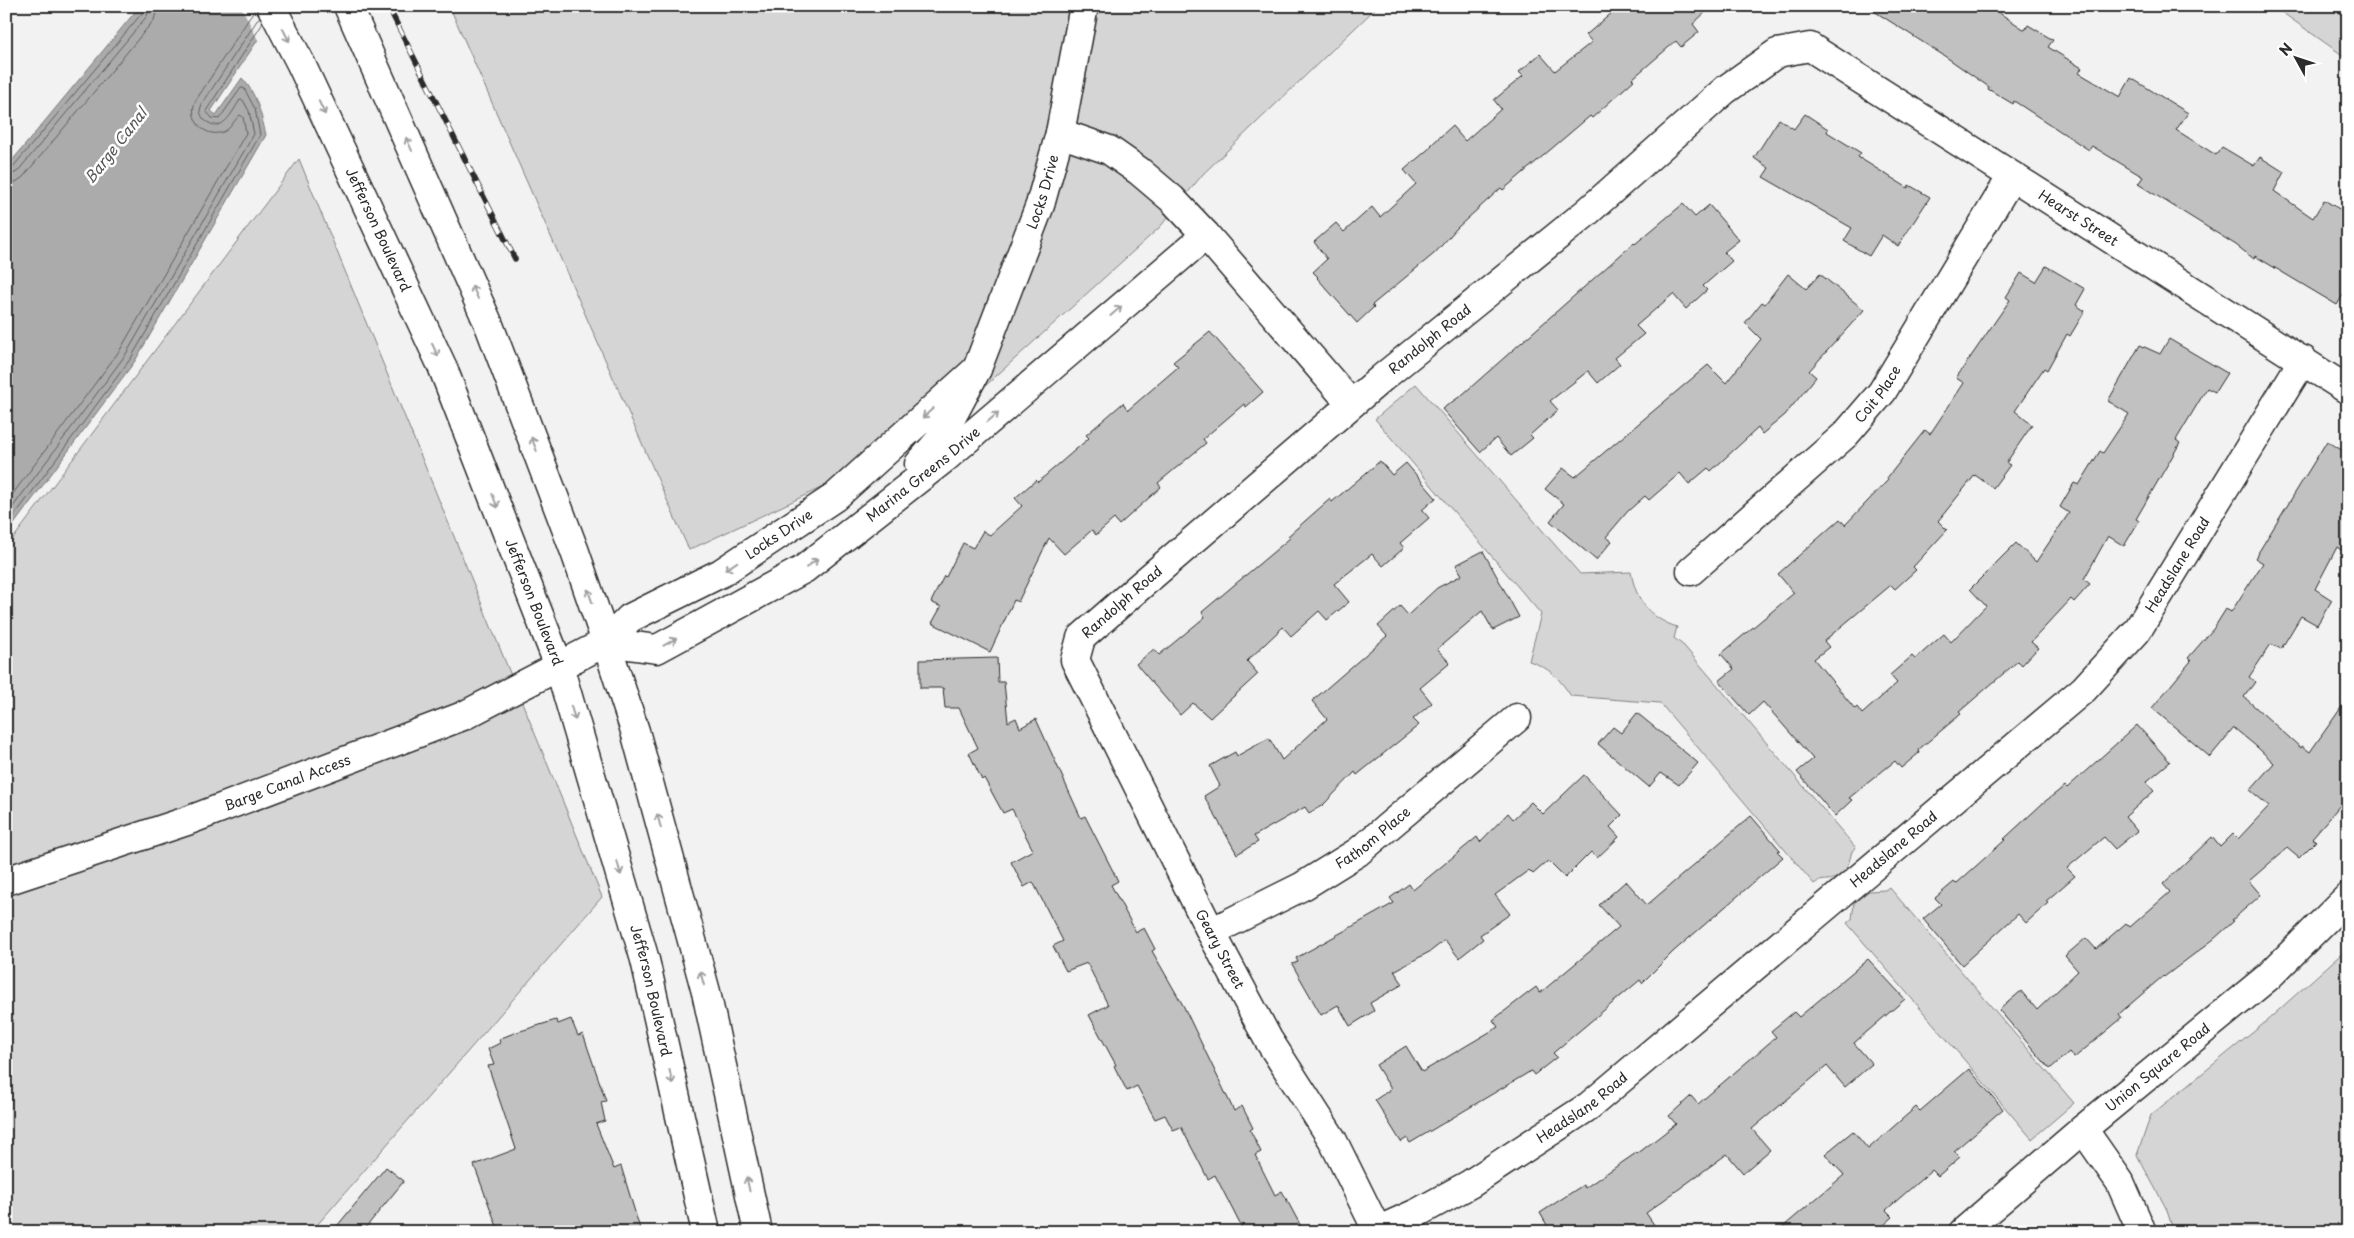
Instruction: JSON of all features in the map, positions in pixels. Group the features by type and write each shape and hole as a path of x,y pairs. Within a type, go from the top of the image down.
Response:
{"street":[{"name":"Jefferson Boulevard","path":"272,6 442,366 559,666 646,960 706,1232"},
{"path":"348,6 489,325 575,552 606,642 635,731 706,992 758,1232"},
{"name":"Locks Drive","path":"877,511 939,441 977,369 1040,205 1060,133 1084,6"},
{"name":"Hearst Street","path":"1810,47 2348,390"},
{"name":"Randolph Road","path":"1075,660 1081,638 1351,404 1586,213 1725,90 1777,53 1810,47"},
{"path":"1060,133 1109,150 1172,199 1206,235 1351,404"},
{"name":"Coit Place","path":"1691,571 1846,434 1882,392 2012,176"},
{"name":"Marina Greens Drive","path":"606,642 657,649 804,569 945,458 1206,235"},
{"name":"Headslane Road","path":"1378,1232 1470,1184 1590,1106 2084,689 2137,631 2303,360"},
{"name":"Locks Drive","path":"559,666 606,642 630,618 721,573 835,497 977,369"},
{"name":"Geary Street","path":"1075,660 1211,932 1268,1039 1332,1139 1378,1232"},
{"name":"Barge Canal Access","path":"6,881 187,821 464,716 559,666"},
{"name":"Fathom Place","path":"1211,932 1304,886 1358,852 1517,718"},
{"name":"Union Square Road","path":"1963,1232 2083,1129 2268,976 2348,897"},
{"path":"2083,1129 2120,1182 2142,1232"}],"shaded area":[{"path":"457,6 1378,6 1203,174 1160,227 929,437 689,550 452,12"},
{"path":"2273,6 2348,6 2348,59"},
{"path":"299,159 602,897 311,1232 6,1232 6,548"},
{"path":"1416,384 1580,574 1631,572 1636,591 1645,607 1659,619 1677,627 1674,638 1684,646 1856,848 1852,851 1848,864 1841,875 1814,884 1660,703 1571,696 1553,674 1529,661 1541,614 1375,419"},
{"path":"1889,887 2074,1103 2032,1139 1847,923 1852,919 1854,903 1869,891 1885,890"},
{"path":"2348,948 2348,1232 2174,1232 2166,1208 2137,1155 2151,1115 2262,1025"}],"water":[{"name":"Barge Canal","path":"140,6 280,6 211,111 216,115 242,78 255,98 266,135 135,361 6,535 6,168"}],"pier":[{"path":"241,6 283,6 259,42"}],"building":[{"path":"1620,6 1712,6 1693,24 1699,32 1681,47 1676,41 1632,79 1634,80 1592,118 1590,116 1503,190 1501,188 1457,228 1435,253 1372,305 1374,307 1357,323 1313,272 1327,259 1314,242 1336,223 1344,232 1372,207 1380,217 1416,184 1404,170 1452,126 1465,141 1501,109 1494,100 1523,76 1519,72 1540,54 1555,71 1592,42 1586,35"},
{"path":"1866,6 1989,6 2025,30 2028,25 2053,40 2048,47 2082,68 2079,73 2120,97 2131,78 2188,113 2176,130 2216,155 2222,147 2254,166 2260,157 2284,172 2274,191 2313,218 2324,200 2348,214 2348,287 2337,305 2255,256 2254,259 2236,245 2138,184 2143,177 2092,146 2089,150 2014,101 2013,104 1988,89 1989,87 1946,57"},
{"path":"1805,114 1828,129 1827,132 1861,153 1858,157 1908,188 1909,185 1930,197 1898,246 1882,235 1869,256 1844,241 1852,228 1763,177 1769,168 1754,158 1779,119 1794,129"},
{"path":"1683,204 1695,217 1709,205 1739,240 1724,252 1732,261 1703,286 1707,290 1686,309 1673,294 1636,326 1644,334 1615,358 1620,364 1598,383 1588,371 1550,401 1558,410 1530,435 1533,438 1511,456 1496,438 1480,452 1442,409 1462,395 1634,243"},
{"path":"2046,266 2085,289 2076,305 2085,311 2070,336 2067,334 2047,370 2044,368 2015,411 2032,425 2006,463 2010,465 1993,488 1975,475 1938,521 1947,530 1913,567 1916,570 1895,589 1891,585 1824,641 1829,647 1814,659 1855,709 1857,707 1862,714 1897,683 1890,675 1912,656 1915,659 1944,634 1951,642 1986,606 1970,589 2016,543 2036,562 2069,513 2060,507 2074,483 2079,485 2100,451 2103,453 2129,414 2108,401 2140,345 2160,354 2169,339 2227,373 2215,392 2207,388 2176,440 2180,443 2136,519 2139,521 2124,546 2108,536 2084,579 2090,584 2074,602 2071,599 2031,642 2038,648 2022,665 2018,661 1959,712 1961,714 1918,750 1919,753 1901,768 1895,761 1849,798 1852,800 1835,816 1797,772 1813,759 1763,702 1749,715 1719,681 1734,669 1721,654 1794,593 1778,574 1840,519 1845,525 1888,480 1887,478 1925,430 1930,434 1964,383 1956,378 2010,300 2006,297 2021,273 2036,282"},
{"path":"1788,274 1806,289 1820,274 1864,310 1809,371 1816,377 1785,415 1762,434 1758,428 1711,471 1708,468 1689,484 1680,473 1649,500 1645,496 1628,511 1606,537 1612,541 1596,560 1550,521 1564,504 1545,489 1563,468 1575,477 1708,365 1726,383 1761,339 1745,323 1762,302 1765,304"},
{"path":"1210,332 1263,392 1246,407 1244,404 1203,439 1206,443 1158,483 1161,487 1119,525 1114,519 1096,535 1092,530 1064,554 1049,538 1018,602 1014,600 990,652 932,623 941,607 931,602 963,543 973,548 983,531 990,535 1022,506 1015,498 1036,480 1038,482 1089,438 1086,435 1123,403 1128,410 1178,367 1173,362"},
{"path":"2327,441 2348,454 2348,555 2337,547 2315,589 2332,600 2317,625 2301,616 2281,649 2271,644 2249,677 2255,682 2244,697 2301,748 2302,746 2310,752 2348,698 2348,796 2312,838 2316,841 2299,858 2287,848 2249,881 2261,895 2232,920 2234,921 2214,939 2163,976 2119,1014 2122,1018 2074,1058 2069,1052 2050,1069 1999,1010 2021,991 2037,1010 2078,971 2065,956 2086,938 2096,949 2126,923 2130,927 2170,892 2163,884 2212,837 2220,847 2233,834 2238,839 2269,806 2250,790 2274,763 2257,747 2234,728 2210,757 2152,708 2191,661 2188,658 2214,628 2226,609 2231,612 2263,563 2255,558"},
{"path":"1380,461 1392,475 1406,463 1436,498 1422,510 1429,518 1400,543 1404,548 1383,566 1372,554 1334,584 1349,602 1327,620 1319,611 1291,636 1283,627 1247,661 1258,674 1210,718 1193,703 1180,715 1136,664 1154,649 1159,655 1205,617 1202,612 1290,538 1288,536 1330,499 1332,502"},
{"path":"1483,551 1519,617 1493,630 1482,611 1437,649 1450,663 1420,688 1432,703 1413,719 1419,725 1357,775 1355,772 1323,805 1309,813 1305,807 1254,836 1258,842 1237,854 1204,796 1220,786 1210,766 1235,752 1237,756 1269,738 1282,760 1327,719 1312,701 1387,636 1378,626 1400,606 1408,615 1437,588 1462,575 1456,565"},
{"path":"997,658 998,682 1004,682 1008,722 1016,718 1020,728 1036,719 1081,818 1085,816 1118,881 1111,885 1136,932 1144,928 1155,949 1152,951 1184,1007 1234,1111 1242,1106 1253,1128 1250,1130 1261,1152 1255,1155 1275,1195 1282,1191 1304,1232 1244,1232 1215,1175 1208,1179 1181,1127 1173,1130 1165,1115 1155,1119 1137,1086 1127,1091 1114,1066 1116,1065 1089,1015 1108,1005 1087,963 1066,971 1053,946 1063,941 1033,882 1024,887 1011,862 1033,850 1012,809 1003,813 984,778 982,780 969,753 978,748 959,708 945,708 943,688 920,688 920,660"},
{"path":"1637,713 1698,763 1679,785 1661,773 1649,787 1598,744 1613,727 1621,733"},
{"path":"2137,725 2170,762 2146,782 2154,791 2125,817 2137,831 2115,849 2104,837 2067,868 2075,876 2046,901 2048,903 2026,923 2018,914 1962,965 1923,919 1941,904 1935,898 1954,882 1956,884 2043,803 2065,786 2067,788"},
{"path":"1584,775 1622,815 1610,827 1619,837 1597,858 1591,852 1565,878 1548,861 1533,874 1529,870 1495,895 1510,914 1480,935 1483,939 1459,958 1445,940 1431,951 1394,971 1403,984 1370,1003 1374,1011 1350,1026 1338,1005 1321,1015 1292,964 1298,962 1296,958 1394,903 1390,898 1409,884 1413,890 1477,837 1480,842 1508,813 1513,819 1531,802 1543,814"},
{"path":"1751,816 1780,850 1777,851 1783,857 1674,951 1642,983 1640,980 1553,1053 1557,1057 1534,1075 1531,1071 1410,1143 1407,1138 1401,1142 1375,1100 1391,1089 1376,1065 1406,1046 1422,1072 1498,1027 1493,1020 1536,987 1540,993 1619,927 1599,905 1626,881 1647,905"},
{"path":"1868,959 1905,999 1854,1043 1872,1064 1845,1087 1827,1066 1752,1129 1770,1150 1743,1173 1727,1154 1646,1213 1659,1232 1551,1232 1540,1213 1583,1185 1585,1188 1637,1154 1676,1124 1669,1116 1691,1096 1698,1104 1776,1037 1771,1031 1794,1012 1799,1017"},
{"path":"571,1019 578,1036 583,1034 606,1101 601,1102 605,1121 596,1124 614,1169 621,1166 641,1232 499,1232 474,1165 516,1149 488,1066 494,1065 488,1049 500,1043 499,1039 514,1033 556,1020 558,1024"},
{"path":"1969,1069 2003,1109 1954,1151 1960,1157 1938,1176 1932,1170 1886,1210 1893,1217 1876,1232 1777,1232 1844,1175 1825,1154 1853,1131 1868,1149 1916,1107 1920,1111"},
{"path":"386,1167 404,1181 362,1232 332,1232"}],"railway":[{"path":"388,6 515,259"}]}
